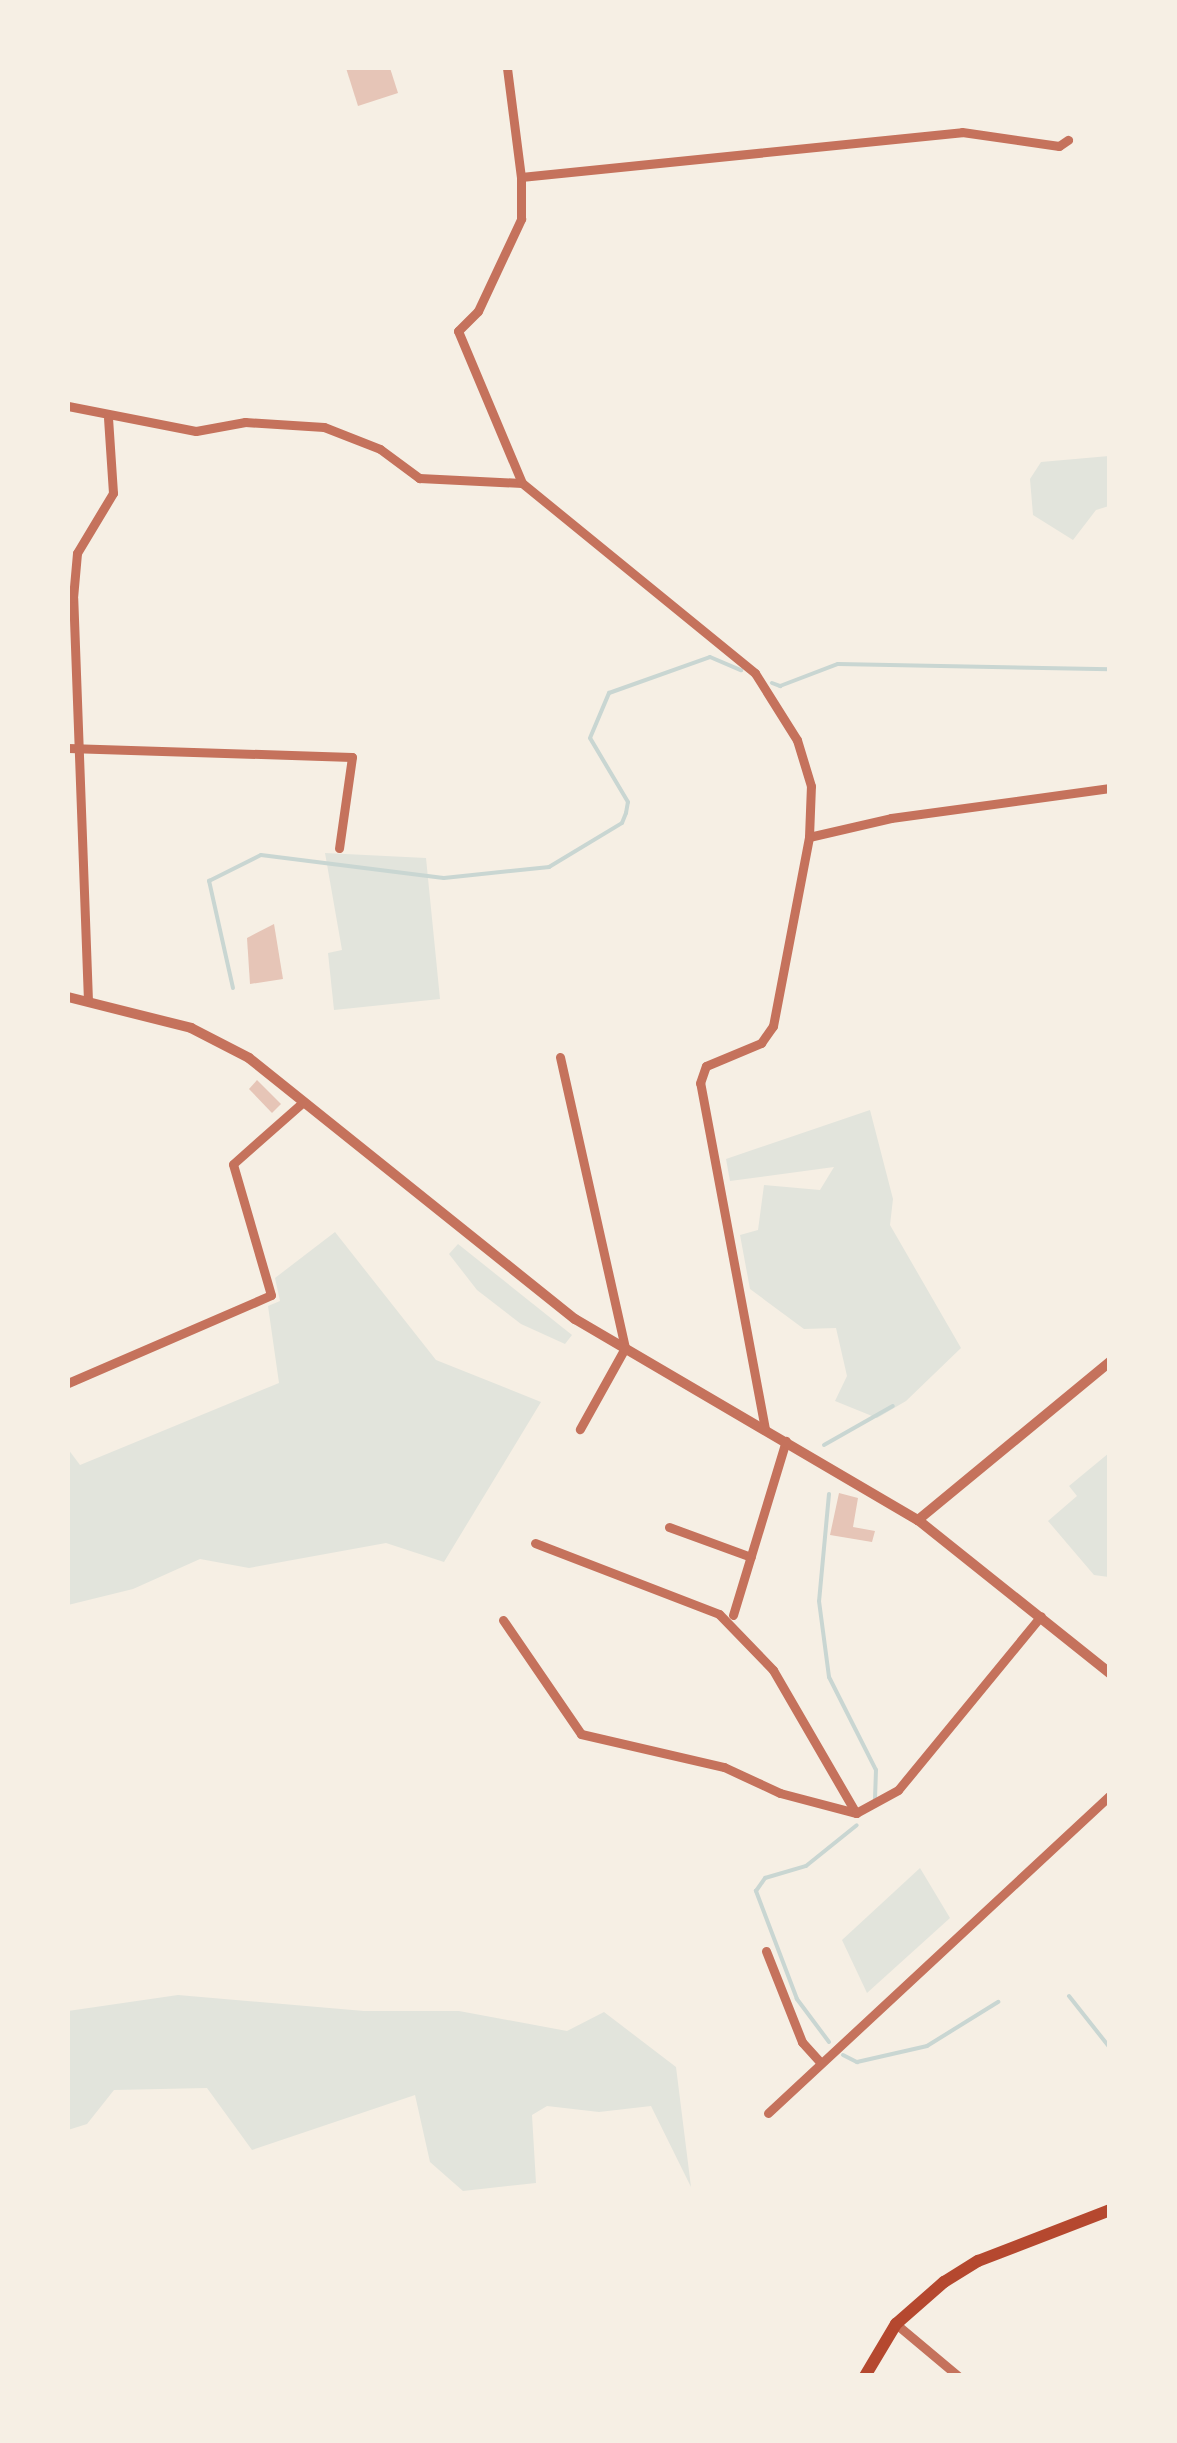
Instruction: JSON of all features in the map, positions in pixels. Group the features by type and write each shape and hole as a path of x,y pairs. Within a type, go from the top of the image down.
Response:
{"main road":[{"path":"866,2376 896,2324 962,2270 1110,2210"}],"street":[{"path":"507,68 521,177 521,220 478,310 458,331 522,483 754,673 798,740 811,786 809,837 774,1026 761,1043 706,1066 700,1083 765,1429"},
{"path":"521,177 962,132 1060,146 1068,140"},
{"path":"68,406 108,418 196,431 245,422 324,428 380,449 419,478 522,483"},
{"path":"88,1001 72,748 76,568 77,553 113,493 108,418"},
{"path":"72,748 352,756 340,848"},
{"path":"809,837 891,818 1110,788"},
{"path":"68,997 223,1042 495,1260 625,1348 918,1520 1110,1673"},
{"path":"560,1056 625,1348 580,1429"},
{"path":"68,1384 271,1294 233,1164 302,1103"},
{"path":"918,1520 1110,1362"},
{"path":"734,1615 786,1441"},
{"path":"669,1527 751,1556"},
{"path":"536,1543 719,1614 773,1670 856,1812"},
{"path":"502,1620 581,1734 724,1767 780,1793 856,1812 898,1790 1040,1616"},
{"path":"768,2114 1110,1795"},
{"path":"766,1951 802,2042 822,2063"},
{"path":"896,2324 958,2376"}],"shaded area":[{"path":"1109,456 1109,506 1096,510 1073,540 1033,515 1030,479 1041,462"},
{"path":"325,853 426,858 440,999 334,1010 328,953 342,950"},
{"path":"870,1110 893,1199 890,1225 961,1348 906,1401 877,1418 835,1401 847,1376 836,1328 804,1329 750,1289 740,1235 758,1230 764,1185 820,1190 834,1167 730,1181 726,1159"},
{"path":"335,1232 436,1360 541,1402 444,1562 386,1543 249,1568 200,1559 133,1589 68,1605 68,1449 80,1465 279,1383 268,1306 280,1301 275,1278"},
{"path":"458,1244 572,1335 565,1344 521,1324 477,1290 449,1254"},
{"path":"1109,1453 1109,1577 1094,1575 1048,1521 1077,1496 1069,1486"},
{"path":"920,1868 950,1918 867,1993 842,1940"},
{"path":"178,1995 364,2011 459,2011 567,2031 604,2012 676,2067 691,2187 651,2106 599,2112 547,2106 532,2115 536,2183 463,2191 430,2162 415,2095 252,2150 207,2088 114,2090 87,2124 68,2130 68,2011"}],"building":[{"path":"346,68 390,68 398,93 358,106"},
{"path":"274,924 283,979 250,984 247,938"},
{"path":"257,1080 281,1104 272,1113 249,1089"},
{"path":"839,1493 858,1498 853,1527 875,1531 872,1542 830,1535"}],"waterway":[{"path":"233,988 209,881 261,855 444,878 549,867 622,823 626,813 628,802 590,738 609,693 710,657 741,670"},
{"path":"772,683 780,686 838,664 1110,669"},
{"path":"824,1445 893,1406"},
{"path":"829,1494 819,1601 829,1677 876,1770 875,1800"},
{"path":"829,2042 797,1999 756,1891 765,1878 806,1866 857,1825"},
{"path":"1069,1996 1110,2048"},
{"path":"843,2055 857,2062 927,2046 998,2002"}]}
